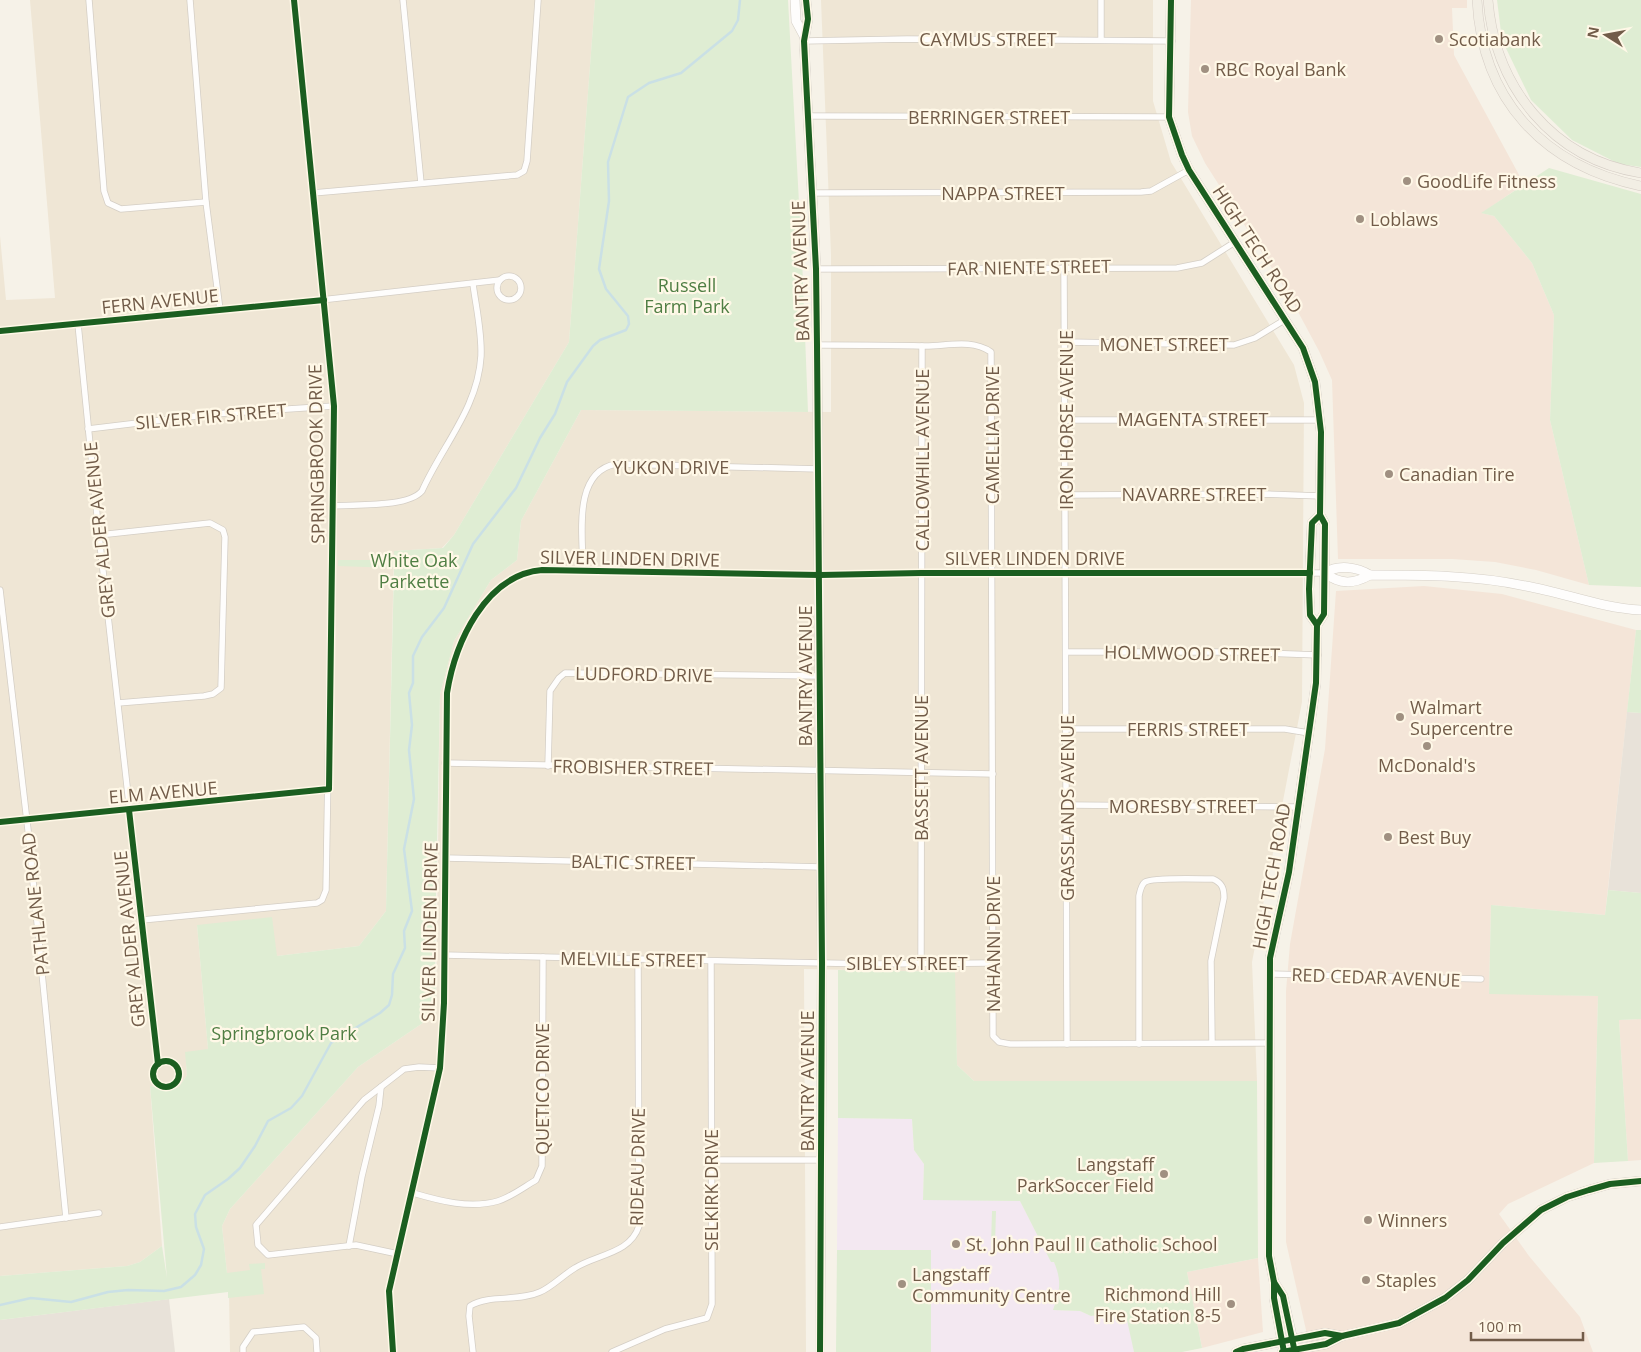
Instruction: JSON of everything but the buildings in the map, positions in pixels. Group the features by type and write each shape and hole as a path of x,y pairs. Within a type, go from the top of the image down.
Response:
{"main road":[{"path":"1477,0 1478,20 1488,61 1504,98 1532,132 1554,151 1584,168 1604,176 1641,186"},
{"path":"1488,0 1491,29 1504,70 1523,101 1540,121 1562,141 1583,154 1606,164 1641,173"}],"street":[{"path":"89,0 104,191 108,203 121,209 206,202"},
{"path":"190,0 206,202 220,310"},
{"name":"SPRINGBROOK DRIVE","path":"142,920 317,903 322,900 327,884 330,789 334,406 294,0"},
{"path":"403,0 421,183"},
{"path":"313,193 517,175 524,171 527,161 538,0"},
{"name":"BANTRY AVENUE","path":"795,0 796,21 804,39"},
{"name":"BANTRY AVENUE","path":"806,0 808,18 804,39 818,345 822,962 820,1352"},
{"path":"1101,0 1102,40"},
{"name":"HIGH TECH ROAD","path":"1171,0 1172,41 1169,117 1182,156 1189,170 1286,319 1303,348 1315,382 1319,420 1320,515 1325,524 1324,614 1317,625"},
{"name":"CAYMUS STREET","path":"804,39 1172,41"},
{"name":"BERRINGER STREET","path":"809,116 1169,117"},
{"name":"NAPPA STREET","path":"812,193 1141,192 1151,191 1189,170"},
{"name":"FAR NIENTE STREET","path":"816,269 1178,268 1202,263 1235,242"},
{"name":"IRON HORSE AVENUE","path":"1064,267 1066,342 1066,572"},
{"name":"FERN AVENUE","path":"0,331 473,284 500,280 508,275 516,277 521,283 519,295 513,300 501,297 497,290 500,280"},
{"path":"333,506 401,502 416,498 422,491 465,415 477,378 481,356 473,284"},
{"name":"MONET STREET","path":"1066,342 1234,345 1255,338 1286,319"},
{"name":"GREY ALDER AVENUE","path":"78,324 99,535 158,1064 153,1072 155,1080 161,1086 173,1085 179,1074 176,1066 169,1061 158,1064"},
{"name":"CAMELLIA DRIVE","path":"818,345 974,345 991,352 991,573"},
{"name":"CALLOWHILL AVENUE","path":"921,573 922,346"},
{"name":"SILVER FIR STREET","path":"88,429 213,414 334,406"},
{"name":"MAGENTA STREET","path":"1066,420 1319,420"},
{"name":"YUKON DRIVE","path":"583,570 583,498 595,474 604,467 658,465 819,469"},
{"name":"NAVARRE STREET","path":"1066,495 1264,494 1321,496"},
{"name":"HIGH TECH ROAD","path":"1284,1352 1274,1298 1274,1282 1269,1256 1270,958 1289,872 1316,683 1318,656 1317,625 1310,614 1310,573 1312,523 1320,515"},
{"path":"99,535 210,523 223,530 224,537 221,688 213,694 204,696 118,703"},
{"name":"SILVER LINDEN DRIVE","path":"393,1352 389,1290 413,1193 440,1068 444,955 447,693 452,665 463,640 490,596 498,587 527,572 583,570 820,575 1066,572 1325,573 1333,567 1360,569 1370,575"},
{"name":"GRASSLANDS AVENUE","path":"1066,572 1067,1044"},
{"name":"BASSETT AVENUE","path":"921,573 921,963"},
{"name":"NAHANNI DRIVE","path":"991,573 993,1036 999,1042 1010,1044 1270,1043"},
{"name":"SILVER LINDEN DRIVE","path":"1325,573 1335,581 1358,581 1370,575 1466,576 1526,586 1600,606 1641,610"},
{"name":"PATHLANE ROAD","path":"0,590 26,819 66,1218"},
{"name":"HOLMWOOD STREET","path":"1066,652 1241,652 1318,656"},
{"name":"LUDFORD DRIVE","path":"548,766 550,691 559,678 565,674 820,676"},
{"name":"FERRIS STREET","path":"1066,729 1273,729 1309,733"},
{"name":"FROBISHER STREET","path":"446,764 993,774"},
{"name":"ELM AVENUE","path":"0,822 330,789"},
{"name":"MORESBY STREET","path":"1067,805 1299,806"},
{"name":"BALTIC STREET","path":"445,858 821,867"},
{"path":"1138,1044 1139,896 1143,884 1147,880 1158,879 1213,879 1219,882 1224,889 1224,898 1211,961 1212,1042"},
{"name":"MELVILLE STREET","path":"444,955 638,957 822,962"},
{"name":"QUETICO DRIVE","path":"413,1193 446,1202 488,1203 499,1201 536,1180 542,1166 542,957"},
{"name":"RIDEAU DRIVE","path":"473,1352 469,1316 470,1306 478,1301 519,1298 541,1292 576,1267 620,1249 635,1237 639,1226 638,957"},
{"name":"SELKIRK DRIVE","path":"612,1352 665,1329 707,1318 712,1304 710,960"},
{"name":"SIBLEY STREET","path":"822,962 992,963"},
{"name":"RED CEDAR AVENUE","path":"1271,974 1480,979"},
{"path":"398,1254 368,1247 349,1246 268,1255 258,1245 256,1225 355,1110 404,1069 410,1067 440,1068"},
{"path":"349,1246 362,1176 379,1106 381,1088"},
{"path":"710,1160 822,1160"},
{"path":"1284,1352 1326,1344 1342,1336 1399,1323 1445,1298 1468,1280 1503,1243 1541,1210 1567,1197 1610,1184 1641,1180"},
{"path":"0,1227 99,1213"},
{"name":"HIGH TECH ROAD","path":"1274,1282 1284,1296 1295,1351"},
{"path":"243,1352 243,1346 253,1332 304,1326 316,1338 317,1352"},
{"path":"1236,1352 1325,1333 1342,1336"}],"shaded area":[{"path":"30,0 595,0 569,342 454,535 442,548 394,551 386,911 359,946 277,956 197,925 208,1049 186,1060 187,1075 179,1087 169,1089 150,1086 162,1246 140,1262 127,1266 0,1276 0,236 6,300 55,298"},
{"path":"821,0 1153,0 1153,101 1171,162 1294,365 1304,403 1302,702 1252,962 1257,1081 974,1081 957,1065 954,972 804,969 806,1352 230,1352 229,1292 222,1226 230,1209 358,1067 436,1014 440,694 454,641 491,580 517,560 521,521 581,410 831,412 831,255"},
{"path":"1191,0 1467,0 1467,8 1452,8 1454,55 1524,184 1482,213 1494,216 1532,263 1554,315 1550,420 1589,585 1536,570 1495,562 1452,559 1338,559 1332,380 1289,295 1205,163 1192,136 1188,112"},
{"path":"1424,586 1502,594 1636,630 1605,915 1491,905 1489,993 1598,996 1594,1163 1508,1204 1499,1214 1529,1256 1580,1317 1593,1352 1311,1352 1286,1242 1286,991 1290,944 1325,749 1336,591"},
{"path":"1627,712 1641,713 1641,893 1608,890"},
{"path":"1641,1019 1641,1160 1628,1161 1619,1020"},
{"path":"838,1118 912,1119 914,1150 924,1164 923,1199 1020,1201 1060,1275 1061,1287 1053,1310 1080,1311 1091,1316 1126,1310 1134,1352 931,1352 931,1250 837,1250"},
{"path":"1258,1258 1263,1332 1202,1348 1187,1272"},
{"path":"169,1299 175,1352 0,1352 0,1320"}],"green space":[{"path":"595,0 788,0 808,412 581,410 521,521 517,560 491,580 454,641 440,694 435,947 436,1014 358,1067 230,1209 222,1226 227,1273 250,1270 249,1264 265,1263 265,1269 261,1269 264,1294 228,1298 228,1292 0,1320 0,1276 127,1266 140,1262 162,1246 167,1278 150,1086 169,1089 179,1087 187,1075 185,1052 208,1049 197,925 272,917 277,956 359,946 386,911 394,568 338,566 338,560 394,560 394,551 443,548 454,535 569,342"},
{"path":"1497,0 1641,0 1641,167 1619,164 1572,140 1531,100 1502,40"},
{"path":"1549,168 1641,194 1641,587 1589,585 1550,420 1554,315 1532,263 1494,216 1481,213"},
{"path":"1636,630 1641,630 1641,713 1627,712"},
{"path":"1608,890 1641,893 1641,1019 1619,1020 1628,1161 1594,1163 1598,996 1489,994 1491,905 1605,915"},
{"path":"838,970 955,972 957,1065 974,1081 1257,1081 1258,1258 1187,1272 1202,1348 1182,1352 1134,1352 1125,1311 1091,1316 1080,1311 1053,1310 1059,1286 1057,1269 1054,1262 1051,1262 1020,1201 923,1200 924,1164 914,1150 912,1119 838,1118"},
{"path":"992,1211 996,1211 995,1245 991,1245"},
{"path":"837,1250 931,1250 931,1352 836,1352"}],"waterway":[{"path":"0,1305 31,1298 71,1302 108,1292 128,1290 164,1291 181,1287 195,1275 201,1265 204,1249 196,1227 195,1214 205,1195 240,1168 255,1146 268,1121 291,1108 302,1096 331,1043 380,1013 389,1005 392,995 393,974 405,948 404,931 412,911 404,849 414,799 409,750 412,725 409,693 413,683 413,656 422,637 444,608 473,544 516,488 540,438 555,414 567,382 593,346 600,340 626,330 629,324 628,316 606,289 599,269 609,201 608,162 628,97 649,83 681,73 732,31 738,20 740,0"}],"cycle path":[{"path":"0,822 329,789 334,406 294,0"},
{"path":"806,0 808,19 804,41 816,269 817,345 822,962 820,1352"},
{"path":"1171,0 1169,117 1182,155 1189,170 1303,348 1315,382 1321,432 1320,515 1325,524 1324,614 1317,625"},
{"path":"0,331 324,300"},
{"path":"1284,1352 1274,1298 1274,1282 1269,1256 1270,958 1289,872 1316,683 1317,625 1310,615 1309,589 1312,523 1320,515"},
{"path":"393,1352 389,1291 440,1068 444,1003 447,693 457,653 466,633 476,615 489,598 504,584 522,575 542,570 820,575 921,573 1310,573"},
{"path":"129,810 158,1064"},
{"path":"166,1061 175,1065 179,1074 175,1083 166,1087 157,1083 153,1074 157,1065 166,1061"},
{"path":"1282,1352 1326,1344 1342,1336 1399,1323 1445,1298 1468,1280 1503,1243 1541,1210 1567,1197 1589,1190 1610,1184 1641,1181"},
{"path":"1274,1282 1283,1296 1294,1348"},
{"path":"1236,1352 1325,1333 1342,1336"}],"place":[{"name":"Scotiabank","path":"1439,39"},
{"name":"RBC Royal Bank","path":"1205,69"},
{"name":"GoodLife Fitness","path":"1407,181"},
{"name":"Loblaws","path":"1360,219"},
{"name":"Canadian Tire","path":"1389,474"},
{"name":"Walmart Supercentre","path":"1400,717"},
{"name":"McDonald's","path":"1427,746"},
{"name":"Best Buy","path":"1388,837"},
{"name":"Langstaff ParkSoccer Field","path":"1164,1174"},
{"name":"Winners","path":"1368,1220"},
{"name":"St. John Paul II Catholic School","path":"956,1244"},
{"name":"Staples","path":"1366,1280"},
{"name":"Langstaff Community Centre","path":"902,1284"},
{"name":"Richmond Hill Fire Station 8-5","path":"1231,1304"}],"park label":[{"name":"Russell Farm Park","path":"687,295"},
{"name":"White Oak Parkette","path":"414,570"},
{"name":"Springbrook Park","path":"284,1033"}]}
